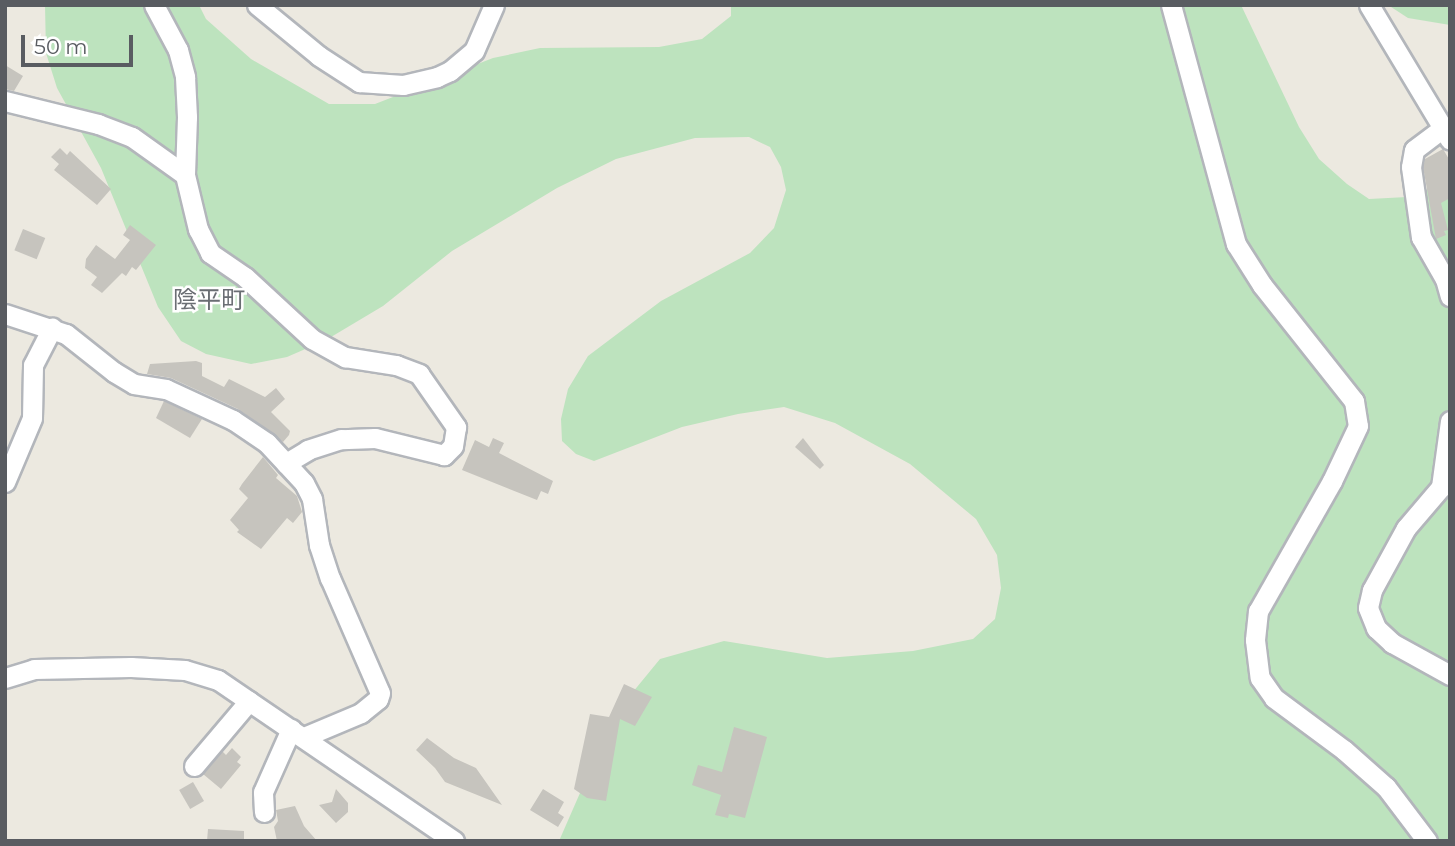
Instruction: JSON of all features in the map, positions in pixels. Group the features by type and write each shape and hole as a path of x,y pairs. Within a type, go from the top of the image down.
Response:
{"street":[{"path":"154,5 178,50 184,77 187,117 185,175 198,229 210,253 245,278 312,340 345,357 396,365 419,374 456,427 453,446 444,455 375,438 341,439 307,450 286,463"},
{"path":"257,5 319,56 359,82 403,85 437,78 474,51 494,5"},
{"path":"1171,5 1237,244 1262,285 1354,401 1357,426 1332,481 1258,611 1255,640 1260,678 1274,698 1345,750 1386,787 1427,841"},
{"path":"1369,5 1446,134 1414,150 1411,167 1421,237 1445,279 1450,296"},
{"path":"5,101 98,124 132,137 185,175"},
{"path":"5,314 52,327 66,334 114,372 134,384 166,389 233,419 267,443 304,483 312,499 319,545 330,578 380,693 378,699 361,713 297,733 263,792 264,812"},
{"path":"5,482 32,418 33,365 52,327"},
{"path":"1450,421 1441,487 1406,528 1372,590 1368,608 1376,628 1392,643 1450,675"},
{"path":"5,678 34,669 131,667 185,670 219,680 454,841"},
{"path":"194,766 249,701"}],"green space":[{"path":"45,5 199,5 206,19 251,59 329,104 375,104 493,58 540,48 659,47 702,39 731,16 731,5 1241,5 1299,127 1319,159 1347,184 1369,199 1407,197 1450,181 1450,841 559,841 594,761 628,698 660,659 724,641 827,658 913,651 973,639 995,619 1001,588 997,555 976,519 910,464 835,423 784,407 738,414 682,427 594,461 576,454 562,441 561,419 568,389 588,356 661,301 750,253 774,228 786,190 781,167 770,147 749,137 695,138 616,159 557,188 452,251 383,306 326,340 287,357 251,364 206,354 181,341 158,307 101,168 57,88 46,53"},
{"path":"1388,5 1450,5 1450,25 1408,18"}],"building":[{"path":"5,65 23,76 14,91 5,89"},
{"path":"60,148 67,155 70,151 111,189 97,205 54,170 59,164 51,157"},
{"path":"1443,149 1450,161 1450,198 1441,203 1448,230 1444,231 1446,235 1436,239 1423,167 1425,159"},
{"path":"130,225 156,245 136,270 132,267 126,276 122,273 102,293 91,285 97,277 85,268 86,259 96,245 115,259 130,240 123,235"},
{"path":"23,229 45,238 37,259 14,250"},
{"path":"196,361 202,363 202,376 224,387 229,379 265,397 276,388 285,399 271,412 290,431 283,442 238,409 171,378 147,374 150,364"},
{"path":"164,401 202,419 190,438 156,418"},
{"path":"493,438 504,443 499,453 553,481 548,494 541,491 537,500 462,470 475,440 489,447"},
{"path":"803,438 824,465 820,469 795,447"},
{"path":"263,457 278,475 276,478 297,496 302,512 293,523 287,518 261,549 237,532 239,530 230,520 248,498 239,489"},
{"path":"624,684 652,697 635,726 620,719 606,801 587,798 574,789 590,714 609,717"},
{"path":"734,727 767,737 745,818 729,814 728,818 715,815 721,795 692,785 698,765 722,772"},
{"path":"427,738 454,758 476,768 502,805 445,782 416,750"},
{"path":"232,748 241,757 237,762 241,765 221,789 203,774 222,751 226,755"},
{"path":"193,782 204,801 190,809 179,790"},
{"path":"336,789 348,803 348,812 336,823 319,805 332,802"},
{"path":"543,789 564,802 558,813 564,817 558,827 530,810"},
{"path":"295,806 304,826 317,841 277,841 274,827 278,821 276,810"},
{"path":"208,829 244,831 244,841 207,841"}],"district":[{"name":"陰平町","path":"209,300"}]}
